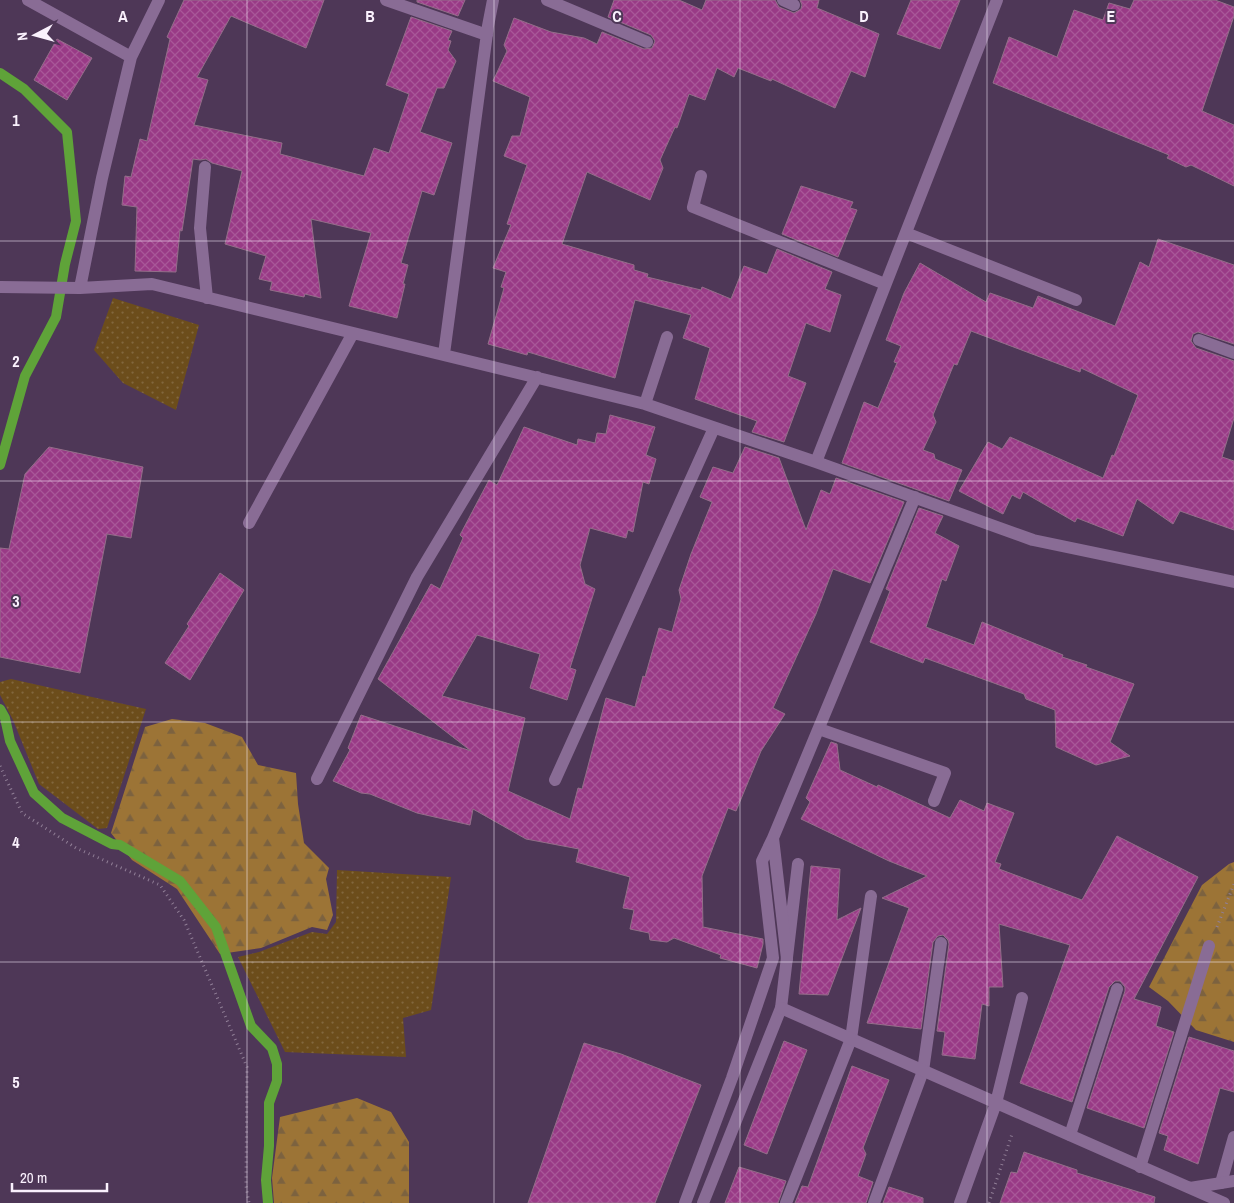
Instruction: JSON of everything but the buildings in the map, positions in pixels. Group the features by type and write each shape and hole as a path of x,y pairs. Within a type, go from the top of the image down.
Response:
{"street":[{"path":"28,0 131,57"},
{"path":"80,288 102,178 131,57 159,0"},
{"path":"386,0 487,35"},
{"path":"444,354 487,35 494,0"},
{"path":"547,0 646,42"},
{"path":"816,462 997,0"},
{"path":"205,167 200,228 207,298"},
{"path":"701,176 693,207 885,284"},
{"path":"906,233 1076,300"},
{"path":"0,287 80,288 152,284 645,404 816,462 1032,540 1234,582"},
{"path":"249,523 353,333"},
{"path":"645,404 668,337"},
{"path":"1199,340 1234,353"},
{"path":"316,779 417,577 537,377"},
{"path":"555,780 714,428"},
{"path":"685,1203 732,1078 773,958 762,861 819,730 915,497"},
{"path":"819,730 945,772 934,801"},
{"path":"773,838 787,959"},
{"path":"703,1203 780,1008 798,864"},
{"path":"786,1203 851,1039 871,896"},
{"path":"874,1203 923,1071 941,943"},
{"path":"1140,1167 1209,946"},
{"path":"1070,1135 1117,989"},
{"path":"960,1203 996,1103 1022,998"},
{"path":"780,1008 1224,1203"},
{"path":"1221,1183 1234,1137"},
{"path":"1190,1188 1234,1181"}],"path":[{"path":"0,766 22,813 76,848 160,885 184,920 247,1067 246,1186 248,1203"},
{"path":"1209,946 1234,884"},
{"path":"989,1203 1013,1131"}],"shaded area":[{"path":"113,298 199,325 176,410 123,383 94,350"},
{"path":"11,679 146,709 107,828 98,829 39,784 13,720 0,695 0,682"},
{"path":"337,870 451,877 431,1010 403,1018 406,1057 285,1052 238,957 259,952 312,932 327,934 336,922"}],"green space":[{"path":"172,719 205,723 242,737 258,765 296,773 298,804 304,843 329,868 326,879 333,915 327,930 312,927 261,948 220,954 177,889 132,860 111,833 145,727"},
{"path":"1234,862 1234,1042 1196,1030 1168,1001 1149,987 1202,885"},
{"path":"357,1098 391,1112 409,1142 409,1203 274,1203 272,1178 280,1117"}],"waterway":[{"path":"0,73 24,89 67,132 76,221 65,264 56,317 25,376 0,465"},
{"path":"0,709 5,718 10,741 34,793 62,818 112,844 120,845 180,881 216,927 251,1026 272,1048 277,1064 277,1081 269,1103 269,1146 266,1180 268,1203"}]}
